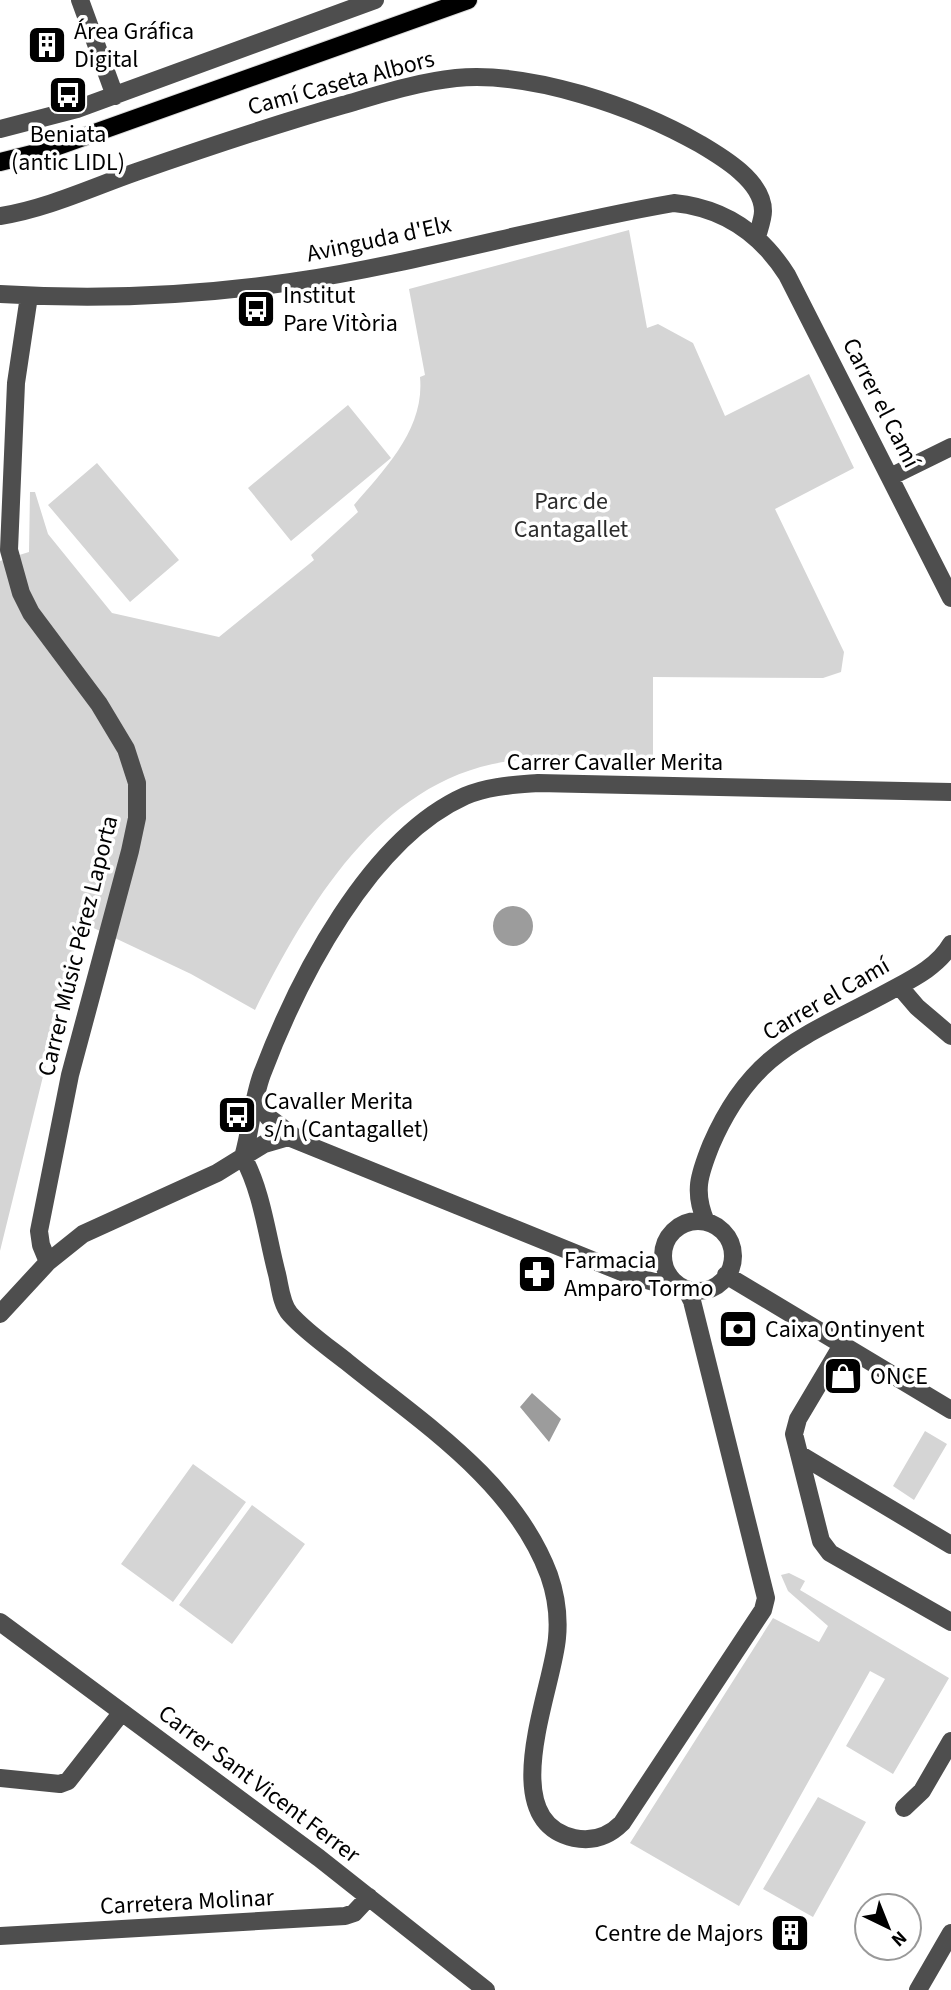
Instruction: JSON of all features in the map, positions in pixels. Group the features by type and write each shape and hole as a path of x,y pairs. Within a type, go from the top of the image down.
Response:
{"main road":[{"path":"0,162 44,151 468,0"}],"street":[{"path":"80,0 115,96"},
{"path":"0,129 115,96 374,0"},
{"name":"Camí Caseta Albors","path":"0,216 290,120 416,84 473,78 515,80 561,90 634,114 688,138 716,154 742,175 757,193 763,213 757,237"},
{"name":"Avinguda d'Elx","path":"0,294 29,296 204,293 292,282 674,203 715,213 757,237"},
{"name":"Carrer el Camí","path":"757,237 770,248 787,275 951,598"},
{"name":"Carrer Músic Pérez Laporta","path":"29,296 16,383 9,550 21,593 31,613 99,704 126,749 137,783 137,818 130,852 70,1075 39,1231 48,1262"},
{"path":"890,477 951,447"},
{"name":"Carrer Cavaller Merita","path":"243,1157 262,1074 302,982 383,859 418,824 465,796 488,788 538,783 951,792"},
{"name":"Carrer el Camí","path":"706,1222 699,1207 697,1189 716,1134 747,1082 776,1053 900,986 937,961 951,944"},
{"path":"900,986 917,1007 951,1036"},
{"path":"243,1157 254,1179 288,1312 462,1455 512,1511 549,1575 557,1606 557,1637 534,1752 532,1781 536,1804 557,1832 575,1838 592,1839 607,1835 622,1823 763,1609 766,1598 692,1301 680,1285 664,1265 667,1240 682,1224 706,1222 722,1230 731,1245 733,1257 726,1275 707,1289 680,1285 654,1282 629,1275 296,1138 268,1117 256,1095"},
{"path":"0,1314 48,1262 83,1234 217,1173 274,1140 296,1138"},
{"path":"726,1275 951,1410"},
{"path":"842,1345 798,1419 794,1434 821,1541 830,1553 951,1622"},
{"path":"799,1454 951,1545"},
{"name":"Carrer Sant Vicent Ferrer","path":"0,1622 369,1897 486,1990"},
{"path":"0,1778 60,1784 68,1781 122,1712"},
{"path":"904,1808 922,1791 951,1741"},
{"name":"Carretera Molinar","path":"0,1936 345,1916 354,1913 369,1897"},
{"path":"918,1990 951,1933"}],"green space":[{"name":"Parc de Cantagallet","path":"629,230 647,328 658,324 693,343 725,416 809,374 854,468 775,509 844,652 841,672 823,678 653,677 653,764 563,759 510,761 464,772 423,792 387,820 354,852 299,929 255,1010 191,974 81,922 0,1251 0,561 29,552 30,492 35,492 48,534 112,613 219,637 314,560 311,555 358,512 354,505 390,462 409,431 420,396 420,377 425,375 409,289"},
{"path":"348,405 391,458 291,541 248,488"},
{"path":"97,463 179,560 130,602 48,505"},
{"path":"925,1431 947,1444 914,1500 893,1486"},
{"path":"193,1464 246,1502 173,1602 121,1564"},
{"path":"252,1505 305,1544 232,1644 179,1605"},
{"path":"789,1573 805,1581 800,1590 949,1678 893,1774 846,1746 885,1679 870,1671 739,1906 630,1843 773,1618 819,1642 828,1626 788,1591 781,1575"},
{"path":"818,1797 866,1822 813,1917 763,1889"}],"shaded area":[{"path":"513,906 527,912 533,926 527,940 513,946 499,940 493,926 499,912"},
{"path":"532,1393 561,1419 549,1442 520,1407"}],"place":[{"name":"Área Gráfica Digital","path":"47,45"},
{"name":"Beniata (antic LIDL)","path":"68,95"},
{"name":"Institut Pare Vitòria","path":"256,309"},
{"name":"Cavaller Merita s/n (Cantagallet)","path":"237,1115"},
{"name":"Farmacia Amparo Tormo","path":"537,1274"},
{"name":"Caixa Ontinyent","path":"738,1329"},
{"name":"ONCE","path":"843,1376"},
{"name":"Centre de Majors","path":"790,1933"}]}
